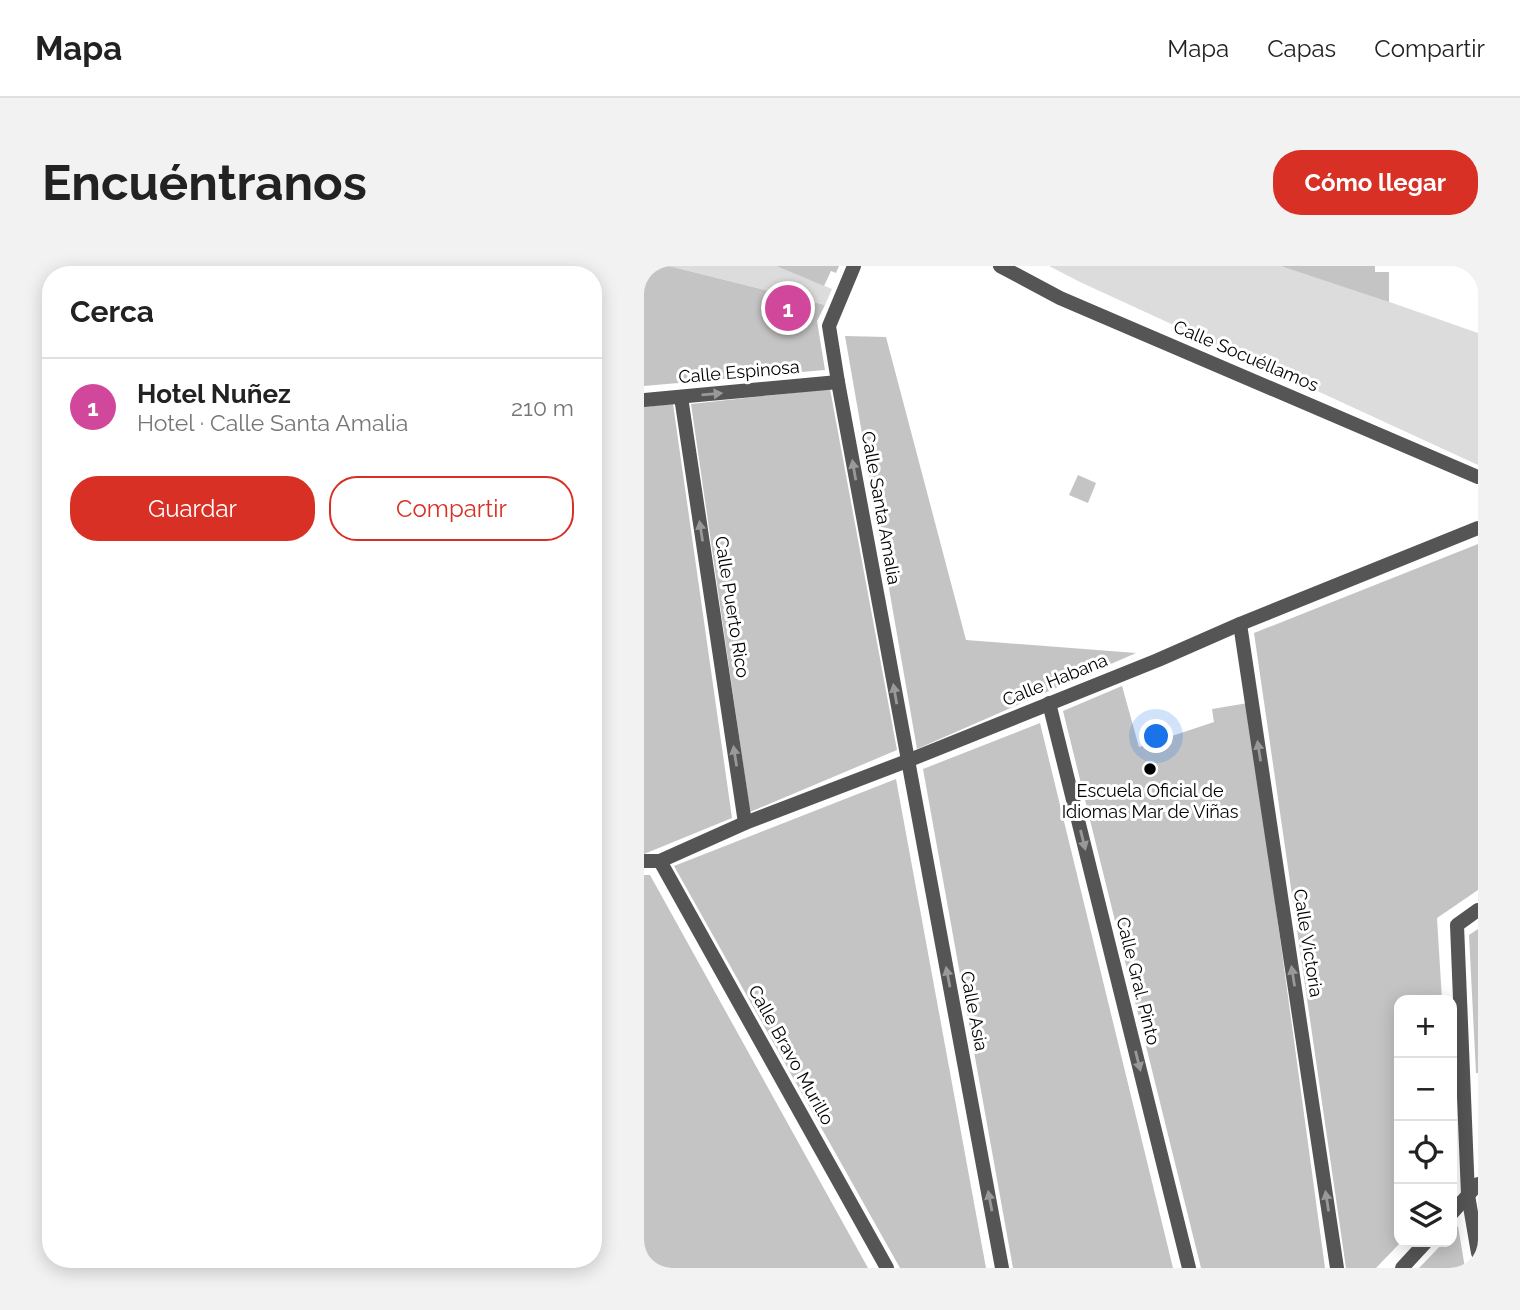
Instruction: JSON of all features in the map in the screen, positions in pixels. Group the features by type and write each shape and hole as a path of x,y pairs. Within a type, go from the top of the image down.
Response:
{"street":[{"name":"Calle Santa Amalia","path":"854,266 829,326 907,761"},
{"name":"Calle Socuéllamos","path":"1000,266 1060,298 1478,477"},
{"name":"Calle Espinosa","path":"644,400 838,382"},
{"name":"Calle Puerto Rico","path":"681,397 745,823"},
{"name":"Calle Habana","path":"644,860 660,861 745,823 1158,660 1478,528"},
{"name":"Calle Victoria","path":"1240,624 1337,1268"},
{"name":"Calle Gral. Pinto","path":"1049,703 1189,1268"},
{"name":"Calle Asia","path":"907,761 1002,1268"},
{"name":"Calle Bravo Murillo","path":"660,861 887,1268"},
{"path":"1478,910 1457,925 1478,1253"},
{"path":"1457,1207 1473,1189"},
{"path":"1402,1268 1421,1247"}],"shaded area":[{"path":"669,266 776,266 832,289 825,305"},
{"path":"1049,266 1287,266 1478,333 1478,465 1080,282"}],"building":[{"path":"644,266 669,266 825,305 817,321 825,370 644,386"},
{"path":"776,266 839,266 836,273 831,271 824,286"},
{"path":"1281,266 1375,266 1375,272 1389,272 1389,302"},
{"path":"845,336 886,337 966,640 1136,653 917,749"},
{"path":"830,389 897,750 750,812 691,404"},
{"path":"673,404 732,818 644,854 644,407"},
{"path":"1078,475 1096,483 1088,503 1069,495"},
{"path":"1478,544 1478,890 1437,918 1442,995 1394,995 1394,1247 1396,1247 1376,1268 1346,1268 1254,633"},
{"path":"1122,686 1139,747 1214,722 1212,709 1248,703 1325,1268 1201,1268 1063,711"},
{"path":"1040,723 1173,1268 1013,1268 923,769"},
{"path":"896,779 986,1268 900,1268 674,866"},
{"path":"644,875 650,875 868,1268 644,1268"},
{"path":"1478,929 1478,1073 1476,1073 1469,935"},
{"path":"1457,1227 1465,1268 1419,1268 1439,1247 1457,1247"}],"place":[{"name":"Hotel Nuñez","path":"788,308"},
{"name":"Escuela Oficial de Idiomas Mar de Viñas","path":"1150,769"}]}
